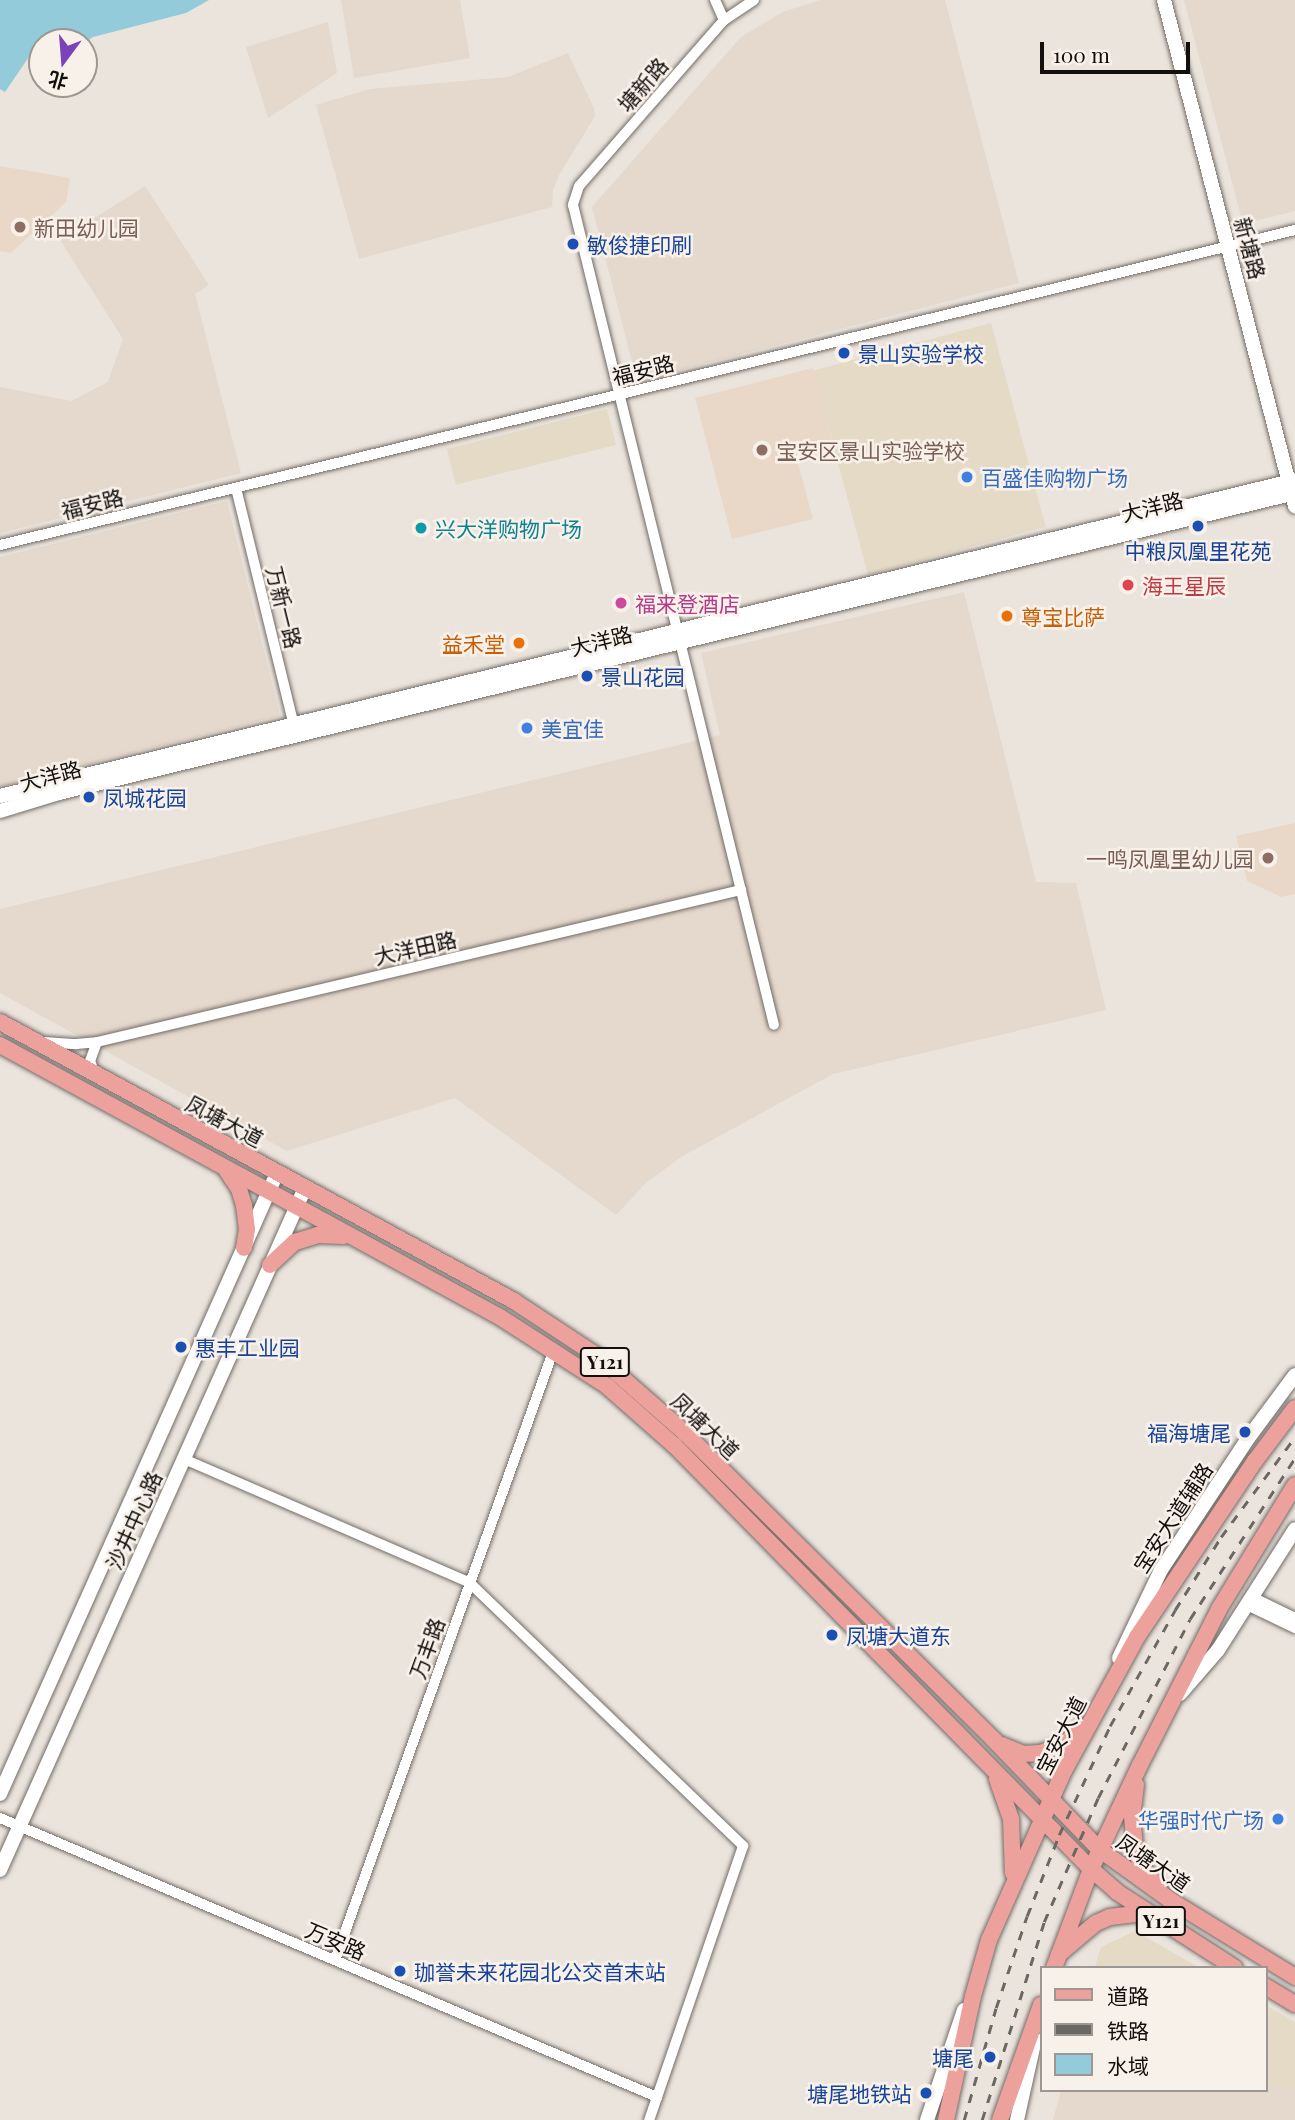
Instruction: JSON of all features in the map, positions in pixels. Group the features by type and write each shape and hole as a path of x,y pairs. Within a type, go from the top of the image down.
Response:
{"main road":[{"name":"凤塘大道","path":"0,1022 524,1307 611,1367 685,1433 994,1740 1099,1849 1170,1900 1295,1976"},
{"name":"凤塘大道","path":"0,1045 554,1349 607,1386 659,1431 1091,1870 1117,1892 1232,1966"},
{"path":"220,1165 232,1176 242,1196 247,1222 244,1248"},
{"path":"270,1265 289,1245 310,1236 336,1235 360,1241"},
{"name":"宝安大道","path":"946,2120 981,1966 1010,1886 1092,1715 1198,1543 1295,1408"},
{"path":"1057,1961 1099,1849 1140,1765 1219,1609 1295,1485"},
{"path":"994,1740 1018,1753 1044,1752 1063,1745 1092,1715"},
{"path":"988,1765 1001,1786 1011,1819 1015,1853 1010,1886"},
{"path":"1140,1765 1132,1817 1135,1849 1151,1879 1170,1900"},
{"path":"1057,1961 1090,1927 1110,1917 1135,1914 1160,1920"},
{"path":"1207,1951 1220,1930"},
{"path":"1267,1987 1295,2004"},
{"path":"1000,2120 1040,2010"}],"street":[{"path":"715,0 724,20"},
{"name":"塘新路","path":"619,394 573,205 579,186 724,20 754,0"},
{"name":"新塘路","path":"1164,0 1293,491"},
{"name":"福安路","path":"0,545 1295,230"},
{"path":"619,394 774,1025"},
{"name":"万新一路","path":"236,488 295,730"},
{"name":"大洋路","path":"0,796 295,730 1293,491"},
{"name":"大洋路","path":"0,811 295,730"},
{"name":"大洋田路","path":"30,1038 66,1044 97,1042 741,890"},
{"path":"95,1074 90,1060 97,1042"},
{"name":"沙井中心路","path":"0,1794 277,1173"},
{"name":"沙井中心路","path":"0,1870 305,1188"},
{"name":"万丰路","path":"335,1960 554,1349"},
{"name":"宝安大道辅路","path":"1104,1694 1144,1599 1161,1570 1249,1437 1295,1375"},
{"path":"184,1459 470,1583 743,1846 649,2120"},
{"path":"1171,1704 1218,1650 1295,1529"},
{"path":"1249,1601 1295,1618"},
{"path":"1249,1601 1295,1628"},
{"name":"万安路","path":"0,1818 657,2097"},
{"path":"927,2120 981,1966"},
{"path":"1017,2120 1040,2012"}],"shaded area":[{"path":"341,0 460,0 470,58 354,78"},
{"path":"820,0 945,0 1019,283 637,381 592,207 741,37 783,12"},
{"path":"1184,0 1295,0 1295,211 1243,224"},
{"path":"328,22 337,73 268,118 246,47"},
{"path":"568,53 594,108 595,116 558,177 553,190 552,207 359,259 316,105 370,89 508,77"},
{"name":"新田幼儿园","path":"0,166 70,178 66,202 11,253 0,251"},
{"path":"145,186 209,285 195,294 241,473 0,533 0,387 71,401 108,382 123,339 60,240"},
{"path":"991,323 1046,527 868,574 813,371"},
{"name":"宝安区景山实验学校","path":"813,368 833,446 796,456 813,519 732,539 695,398"},
{"path":"607,409 616,445 456,485 447,449"},
{"path":"227,501 280,716 0,786 0,557"},
{"path":"964,592 1036,882 1076,883 1106,1010 833,1074 681,1157 646,1183 616,1215 455,1098 287,1151 0,993 0,909 720,735 701,653"},
{"name":"一鸣凤凰里幼儿园","path":"1295,823 1295,894 1281,897 1247,881 1236,836"},
{"path":"1135,1931 1196,1966 1095,1966 1101,1947"},
{"path":"1267,2006 1295,2022 1295,2089 1267,2084"},
{"path":"1267,2084 1295,2089 1295,2120 1053,2120 1060,2092 1267,2092"}],"water":[{"path":"0,0 209,0 186,13 98,36 98,28 28,28 28,58 5,92 0,89"}],"railway":[{"path":"964,2120 996,2008 1027,1916 1059,1835 1110,1726 1175,1610 1221,1537 1295,1437"},
{"path":"982,2120 1044,1922 1098,1798 1190,1619 1295,1458"}],"place":[{"name":"新田幼儿园","path":"20,227"},
{"name":"敏俊捷印刷","path":"573,244"},
{"name":"景山实验学校","path":"844,353"},
{"name":"宝安区景山实验学校","path":"762,450"},
{"name":"百盛佳购物广场","path":"967,477"},
{"name":"中粮凤凰里花苑","path":"1198,526"},
{"name":"兴大洋购物广场","path":"421,528"},
{"name":"海王星辰","path":"1128,585"},
{"name":"福来登酒店","path":"621,603"},
{"name":"尊宝比萨","path":"1007,616"},
{"name":"益禾堂","path":"519,643"},
{"name":"景山花园","path":"587,676"},
{"name":"美宜佳","path":"527,728"},
{"name":"凤城花园","path":"89,797"},
{"name":"一鸣凤凰里幼儿园","path":"1268,858"},
{"name":"惠丰工业园","path":"181,1347"},
{"name":"福海塘尾","path":"1245,1432"},
{"name":"凤塘大道东","path":"832,1635"},
{"name":"华强时代广场","path":"1278,1819"},
{"name":"珈誉未来花园北公交首末站","path":"400,1971"},
{"name":"塘尾","path":"990,2057"},
{"name":"塘尾地铁站","path":"926,2093"}]}
